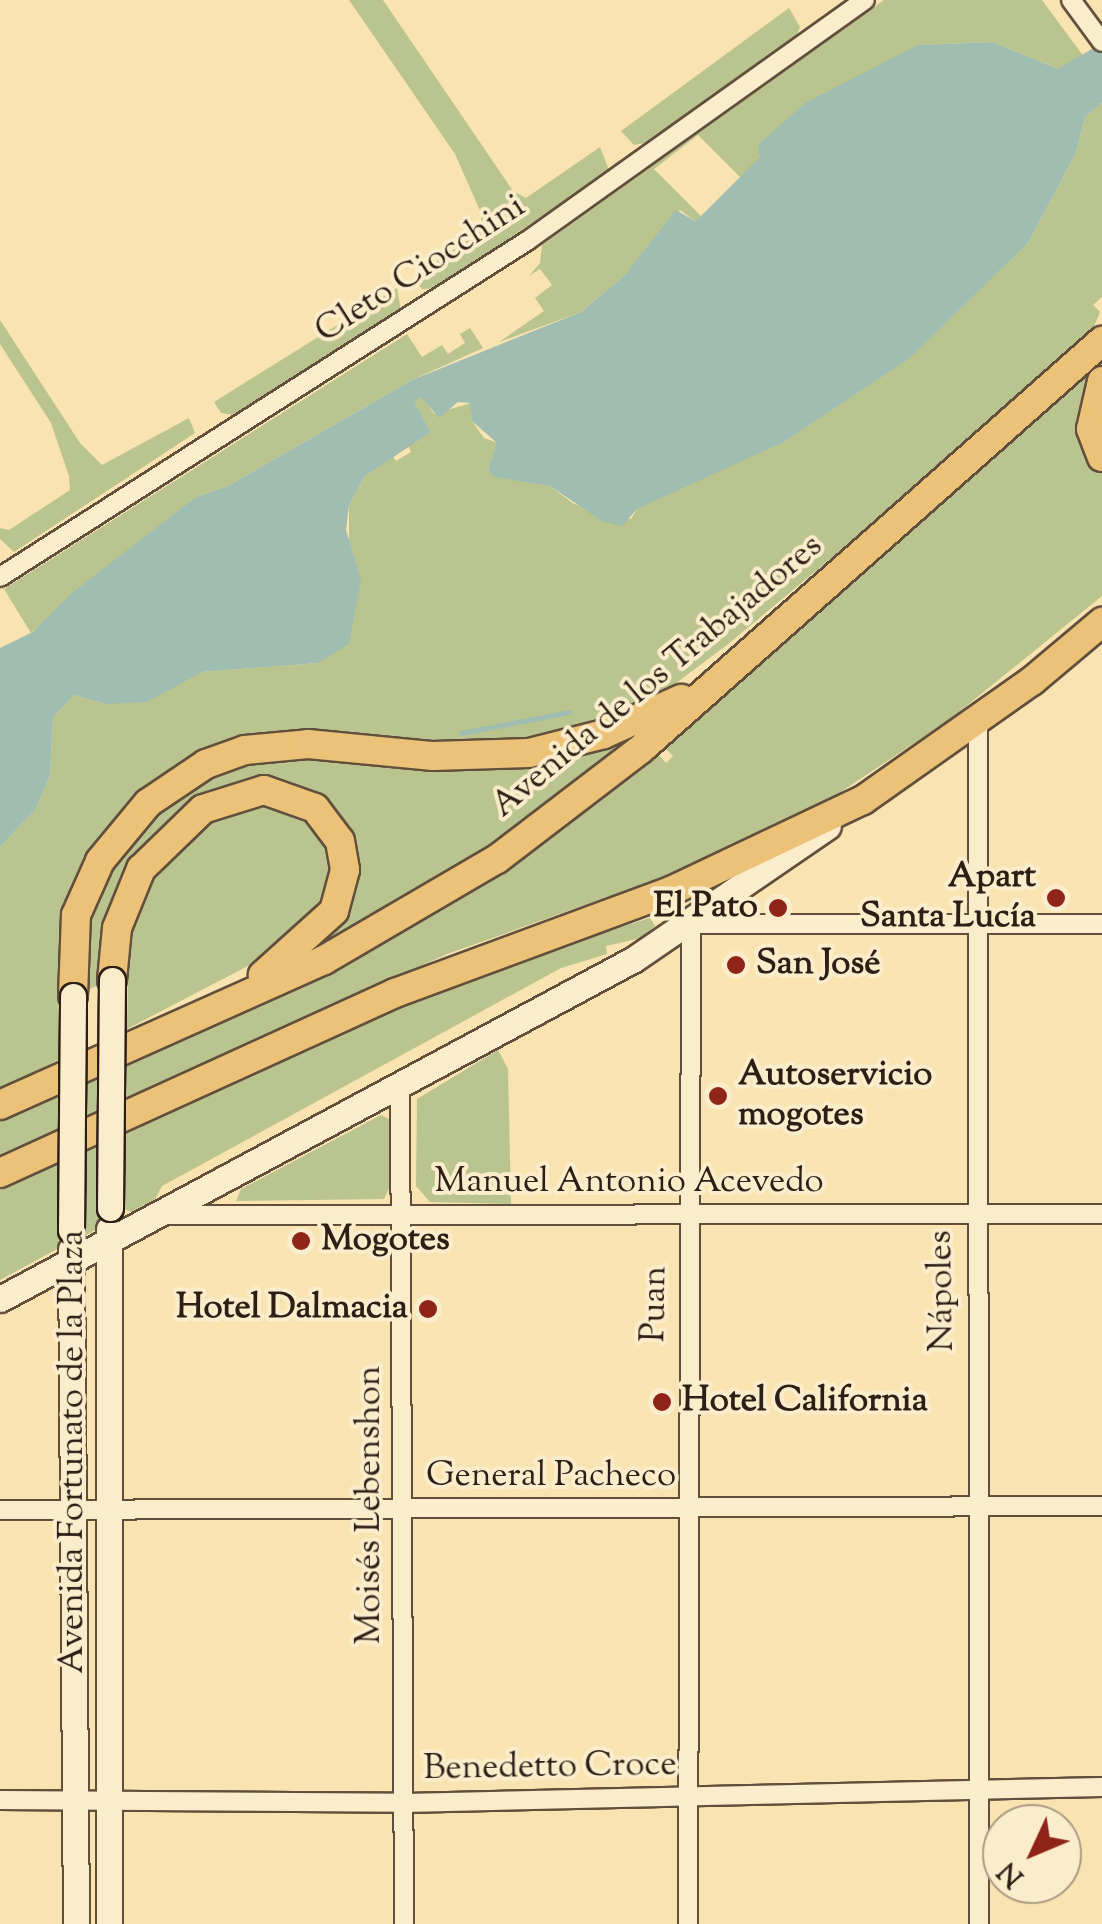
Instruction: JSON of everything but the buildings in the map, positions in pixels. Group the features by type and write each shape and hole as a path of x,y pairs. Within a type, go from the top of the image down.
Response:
{"main road":[{"name":"Avenida de los Trabajadores","path":"0,1105 381,930 497,860 594,788 1102,341"},
{"path":"1102,381 1090,428 1102,456"},
{"path":"0,1299 691,924 1098,629"},
{"path":"72,996 76,916 100,861 148,803 206,764 245,750 308,744 432,756 529,753 604,734 709,686"},
{"path":"112,980 123,909 154,854 221,800 278,791 316,808 334,830 345,857 344,884 334,912 316,933 237,996"},
{"path":"0,1173 380,1000 654,898 863,800"},
{"name":"Avenida Fortunato de la Plaza","path":"110,1924 112,980"},
{"name":"Avenida Fortunato de la Plaza","path":"72,996 70,1262 76,1924"}],"street":[{"name":"Cleto Ciocchini","path":"0,576 527,242 865,0"},
{"path":"1071,0 1099,37"},
{"name":"Nápoles","path":"978,718 974,1215 979,1924"},
{"path":"691,924 1102,924"},
{"name":"Puan","path":"688,1924 686,1509 691,924"},
{"name":"Moisés Lebenshon","path":"400,1085 404,1924"},
{"name":"Manuel Antonio Acevedo","path":"156,1216 1102,1214"},
{"name":"General Pacheco","path":"0,1510 1102,1506"},
{"name":"Benedetto Croce","path":"0,1800 405,1803 1102,1787"}],"green space":[{"path":"349,0 383,0 513,191 526,198 600,147 609,170 437,288 422,289 413,278 479,232 482,215 455,154"},
{"path":"884,0 1042,0 1084,57 1058,69 993,42 918,45 740,177 698,135 654,169 701,216 695,221 680,210 625,275 581,312 499,342 544,311 535,298 552,285 540,269 529,276 540,263 542,245"},
{"path":"789,8 800,27 797,35 645,143 634,145 621,131"},
{"path":"1102,103 1102,297 1093,305 1100,312 1093,329 1003,415 727,645 656,698 598,725 491,747 283,737 107,832 58,1004 58,1060 0,1090 0,847 36,809 50,776 53,718 74,695 105,704 202,672 318,663 349,543 349,505 365,476 392,455 396,461 411,452 408,445 431,432 413,401 422,396 434,414 471,403 472,421 484,438 498,443 488,470 494,476 550,486 574,504 631,519 637,509 784,442 910,357 1028,243 1076,153 1085,117"},
{"path":"397,288 401,311 234,415 221,413 214,402"},
{"path":"0,320 80,443 102,465 189,418 195,433 14,552 0,539 0,528 9,530 70,490 51,423 0,344"},
{"path":"470,328 483,348 412,380 228,486 196,497 31,633 4,589 407,334 422,357 442,345 448,354 465,343 460,334"},
{"path":"1102,361 1089,395 1102,470 1102,596 949,720 812,811 712,860 447,954 0,1157 0,1121 329,971 502,869 656,752 666,763 673,756 663,746"},
{"path":"626,741 553,805 472,860 311,950 352,892 306,791 172,823 101,984 83,992 86,922 113,858 182,788 254,757"},
{"path":"287,802 331,839 332,898 263,958 127,1029 128,973 122,975 142,889 189,833 228,808"},
{"path":"650,918 655,926 641,938 606,946 607,954 561,968 162,1186 155,1199 131,1212 122,1208 126,1174 96,1189 100,1227 83,1237 87,1195 57,1209 59,1248 0,1280 0,1190 401,1004 516,959"},
{"path":"498,1050 508,1069 511,1204 430,1202 416,1186 417,1099"},
{"path":"381,1115 391,1120 390,1186 384,1199 236,1201 241,1189"}],"shaded area":[{"path":"993,42 1058,69 1102,43 1102,103 1085,117 1076,153 1028,243 910,358 784,442 637,509 622,526 602,521 550,486 494,477 488,470 497,443 472,421 470,403 458,402 439,418 421,397 414,402 431,432 365,476 349,505 346,530 361,580 349,644 318,663 202,672 147,702 105,704 74,695 53,718 50,776 36,809 0,847 0,648 33,632 72,593 196,497 228,486 412,380 581,312 625,275 676,210 695,221 701,216 760,157 758,145 805,103 918,45"}],"waterway":[{"path":"461,733 569,712"}],"place":[{"name":"Apart Santa Lucía","path":"1056,898"},
{"name":"El Pato","path":"778,908"},
{"name":"San José","path":"736,965"},
{"name":"Autoservicio mogotes","path":"718,1096"},
{"name":"Mogotes","path":"301,1241"},
{"name":"Hotel Dalmacia","path":"428,1309"},
{"name":"Hotel California","path":"662,1402"}]}
